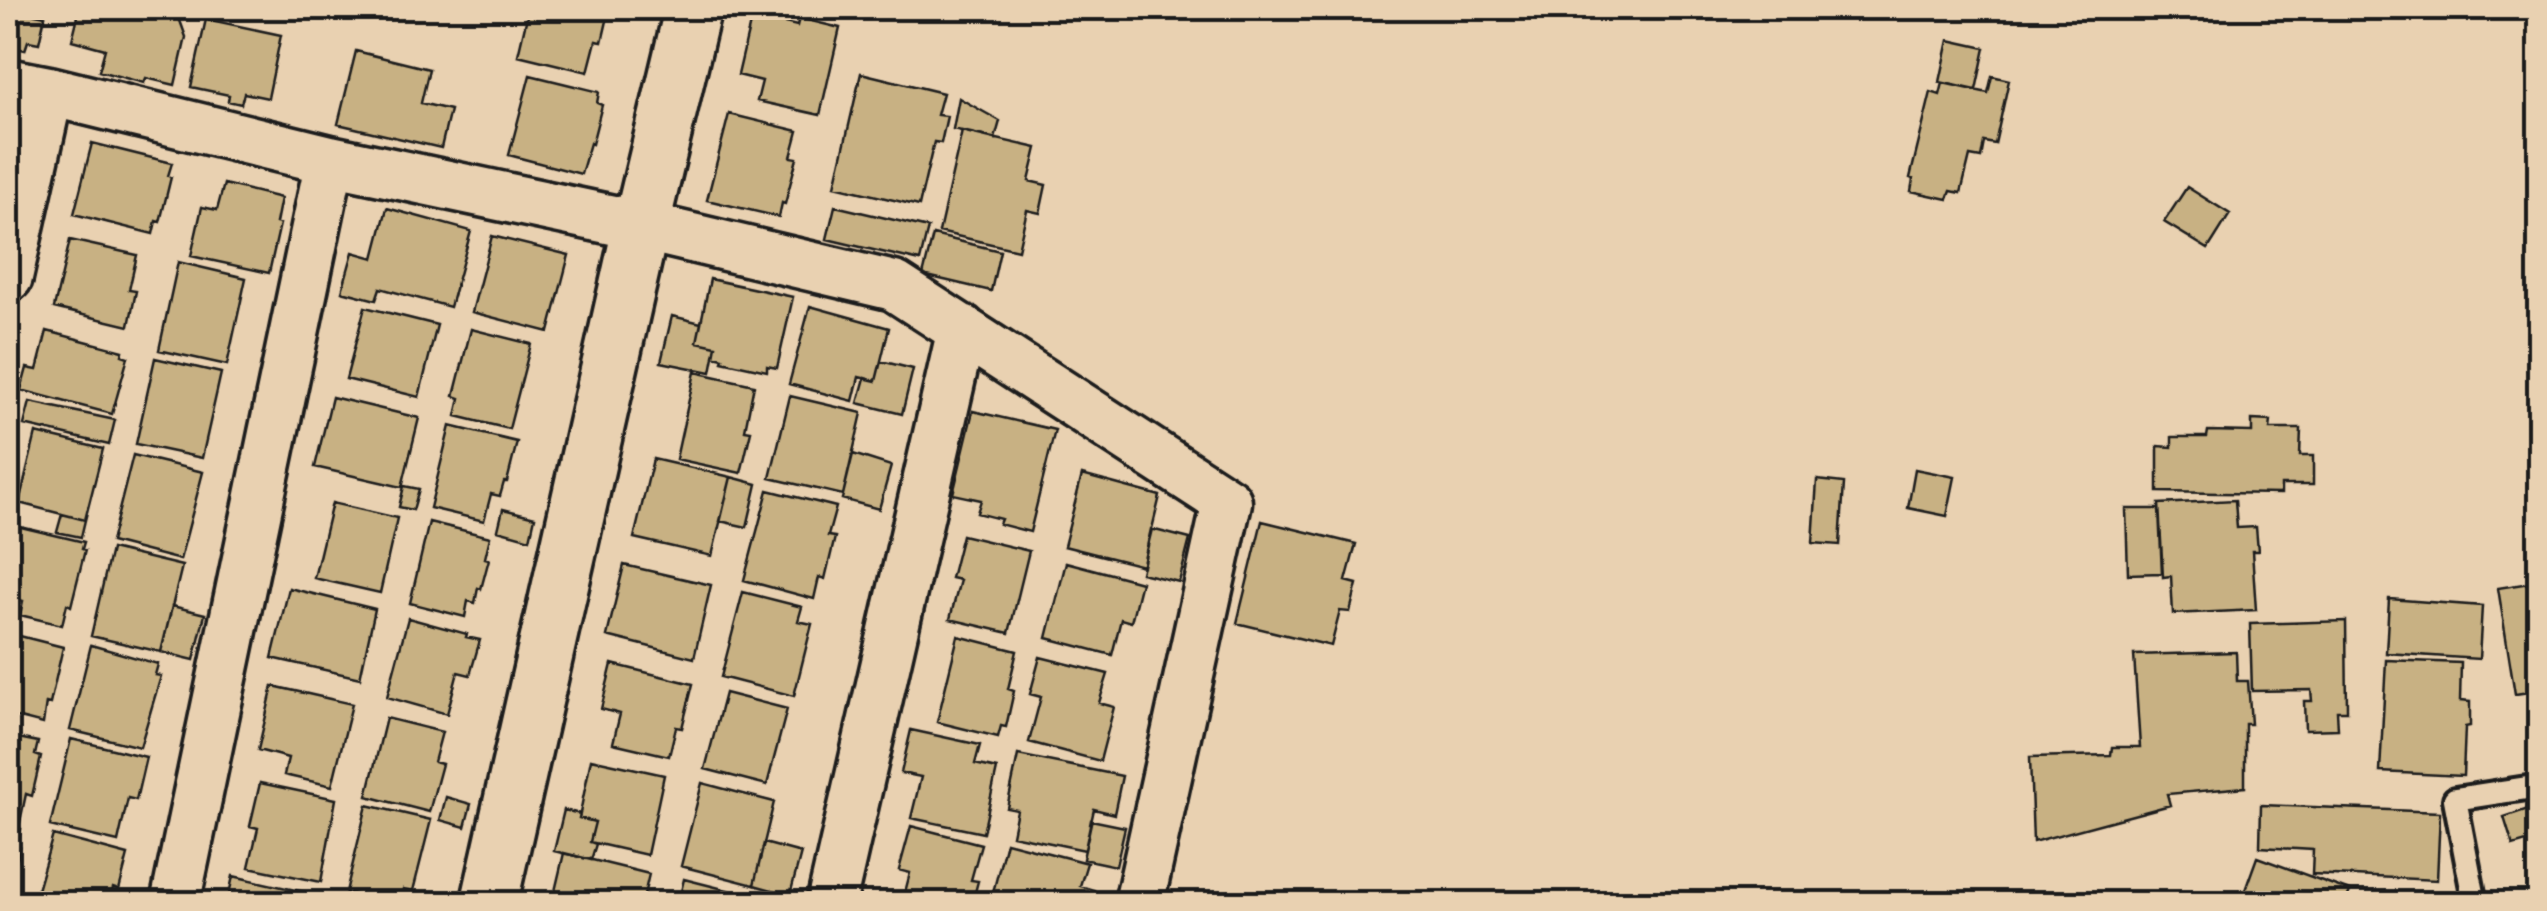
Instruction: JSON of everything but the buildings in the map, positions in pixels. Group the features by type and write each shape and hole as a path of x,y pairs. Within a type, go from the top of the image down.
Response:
{"street":[{"path":"489,904 693,8"},
{"path":"8,277 28,87 330,160 642,226 894,286 1227,502 1139,904"},
{"path":"175,904 330,160"},
{"path":"831,904 962,329"}],"lane":[{"path":"2475,904 2455,799 2540,786"}]}
